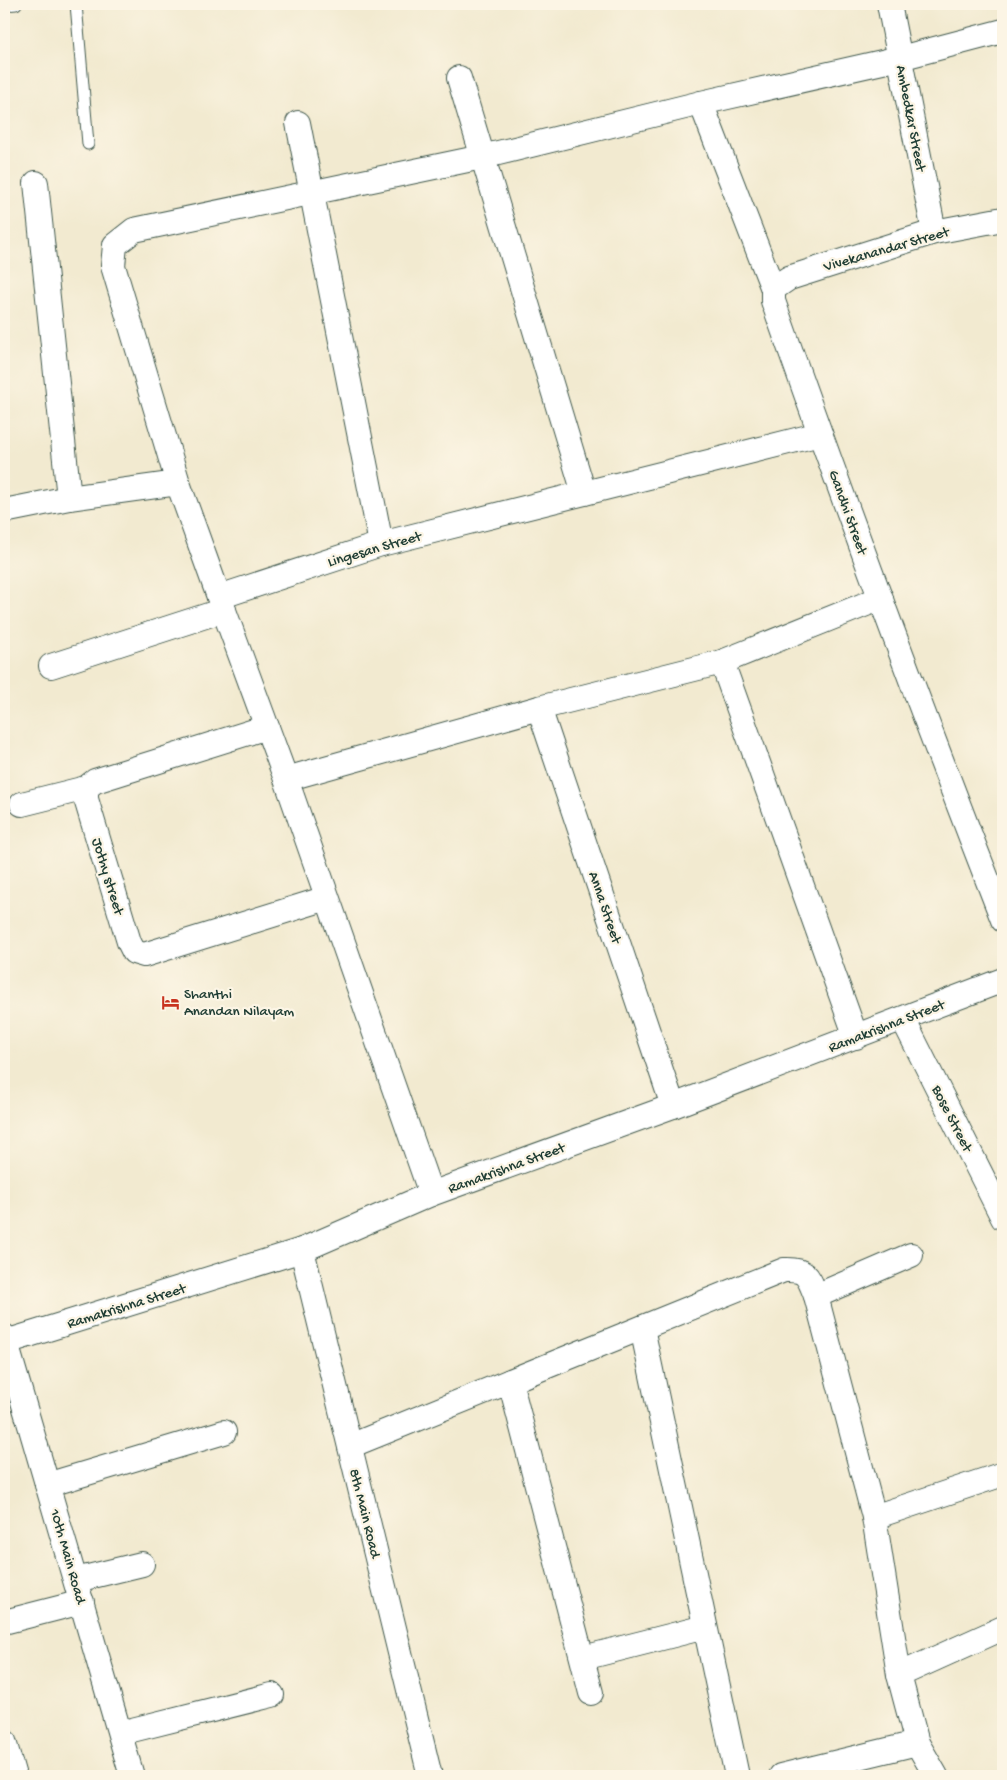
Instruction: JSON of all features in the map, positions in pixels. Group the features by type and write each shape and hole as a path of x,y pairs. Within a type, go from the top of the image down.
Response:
{"street":[{"name":"Ambedkar Street","path":"888,4 934,232"},
{"path":"431,1194 286,779 178,483 113,266 115,245 134,230 482,157 701,103 900,58 1003,31"},
{"path":"459,78 584,493"},
{"name":"Gandhi Street","path":"701,103 773,289 773,302 820,434 1003,920"},
{"path":"298,123 310,192 381,544"},
{"path":"36,183 69,498"},
{"name":"Vivekanandar Street","path":"773,289 789,278 934,232 1003,219"},
{"name":"Lingesan Street","path":"51,666 381,544 820,434"},
{"path":"4,510 69,498 178,483"},
{"path":"286,779 539,708 722,662 881,598"},
{"path":"722,662 856,1037"},
{"name":"Anna Street","path":"539,708 673,1106"},
{"path":"22,804 86,788 95,780 267,727"},
{"name":"Jothy street","path":"86,788 86,799 134,952 144,954 328,898"},
{"name":"Ramakrishna Street","path":"5,1339 302,1250 431,1194 673,1106 1003,980"},
{"name":"Bose Street","path":"903,1019 1003,1218"},
{"name":"8th Main Road","path":"302,1250 430,1776"},
{"path":"816,1296 911,1255"},
{"path":"350,1446 624,1333 642,1328 784,1270 799,1270 809,1277 816,1296 874,1517 899,1675 917,1743 936,1776"},
{"path":"642,1328 737,1776"},
{"name":"10th Main Road","path":"5,1339 132,1776"},
{"path":"510,1381 584,1658 591,1693"},
{"path":"48,1485 224,1432"},
{"path":"874,1517 1003,1474"},
{"path":"76,1580 142,1564"},
{"path":"4,1622 82,1602"},
{"path":"584,1658 705,1627"},
{"path":"899,1675 1003,1628"},
{"path":"120,1733 272,1695"},
{"path":"4,1741 14,1776"},
{"path":"790,1775 917,1743"}],"lane":[{"path":"4,6 16,4"},
{"path":"76,4 88,144"}],"place":[{"name":"Shanthi Anandan Nilayam","path":"170,1002"}]}
